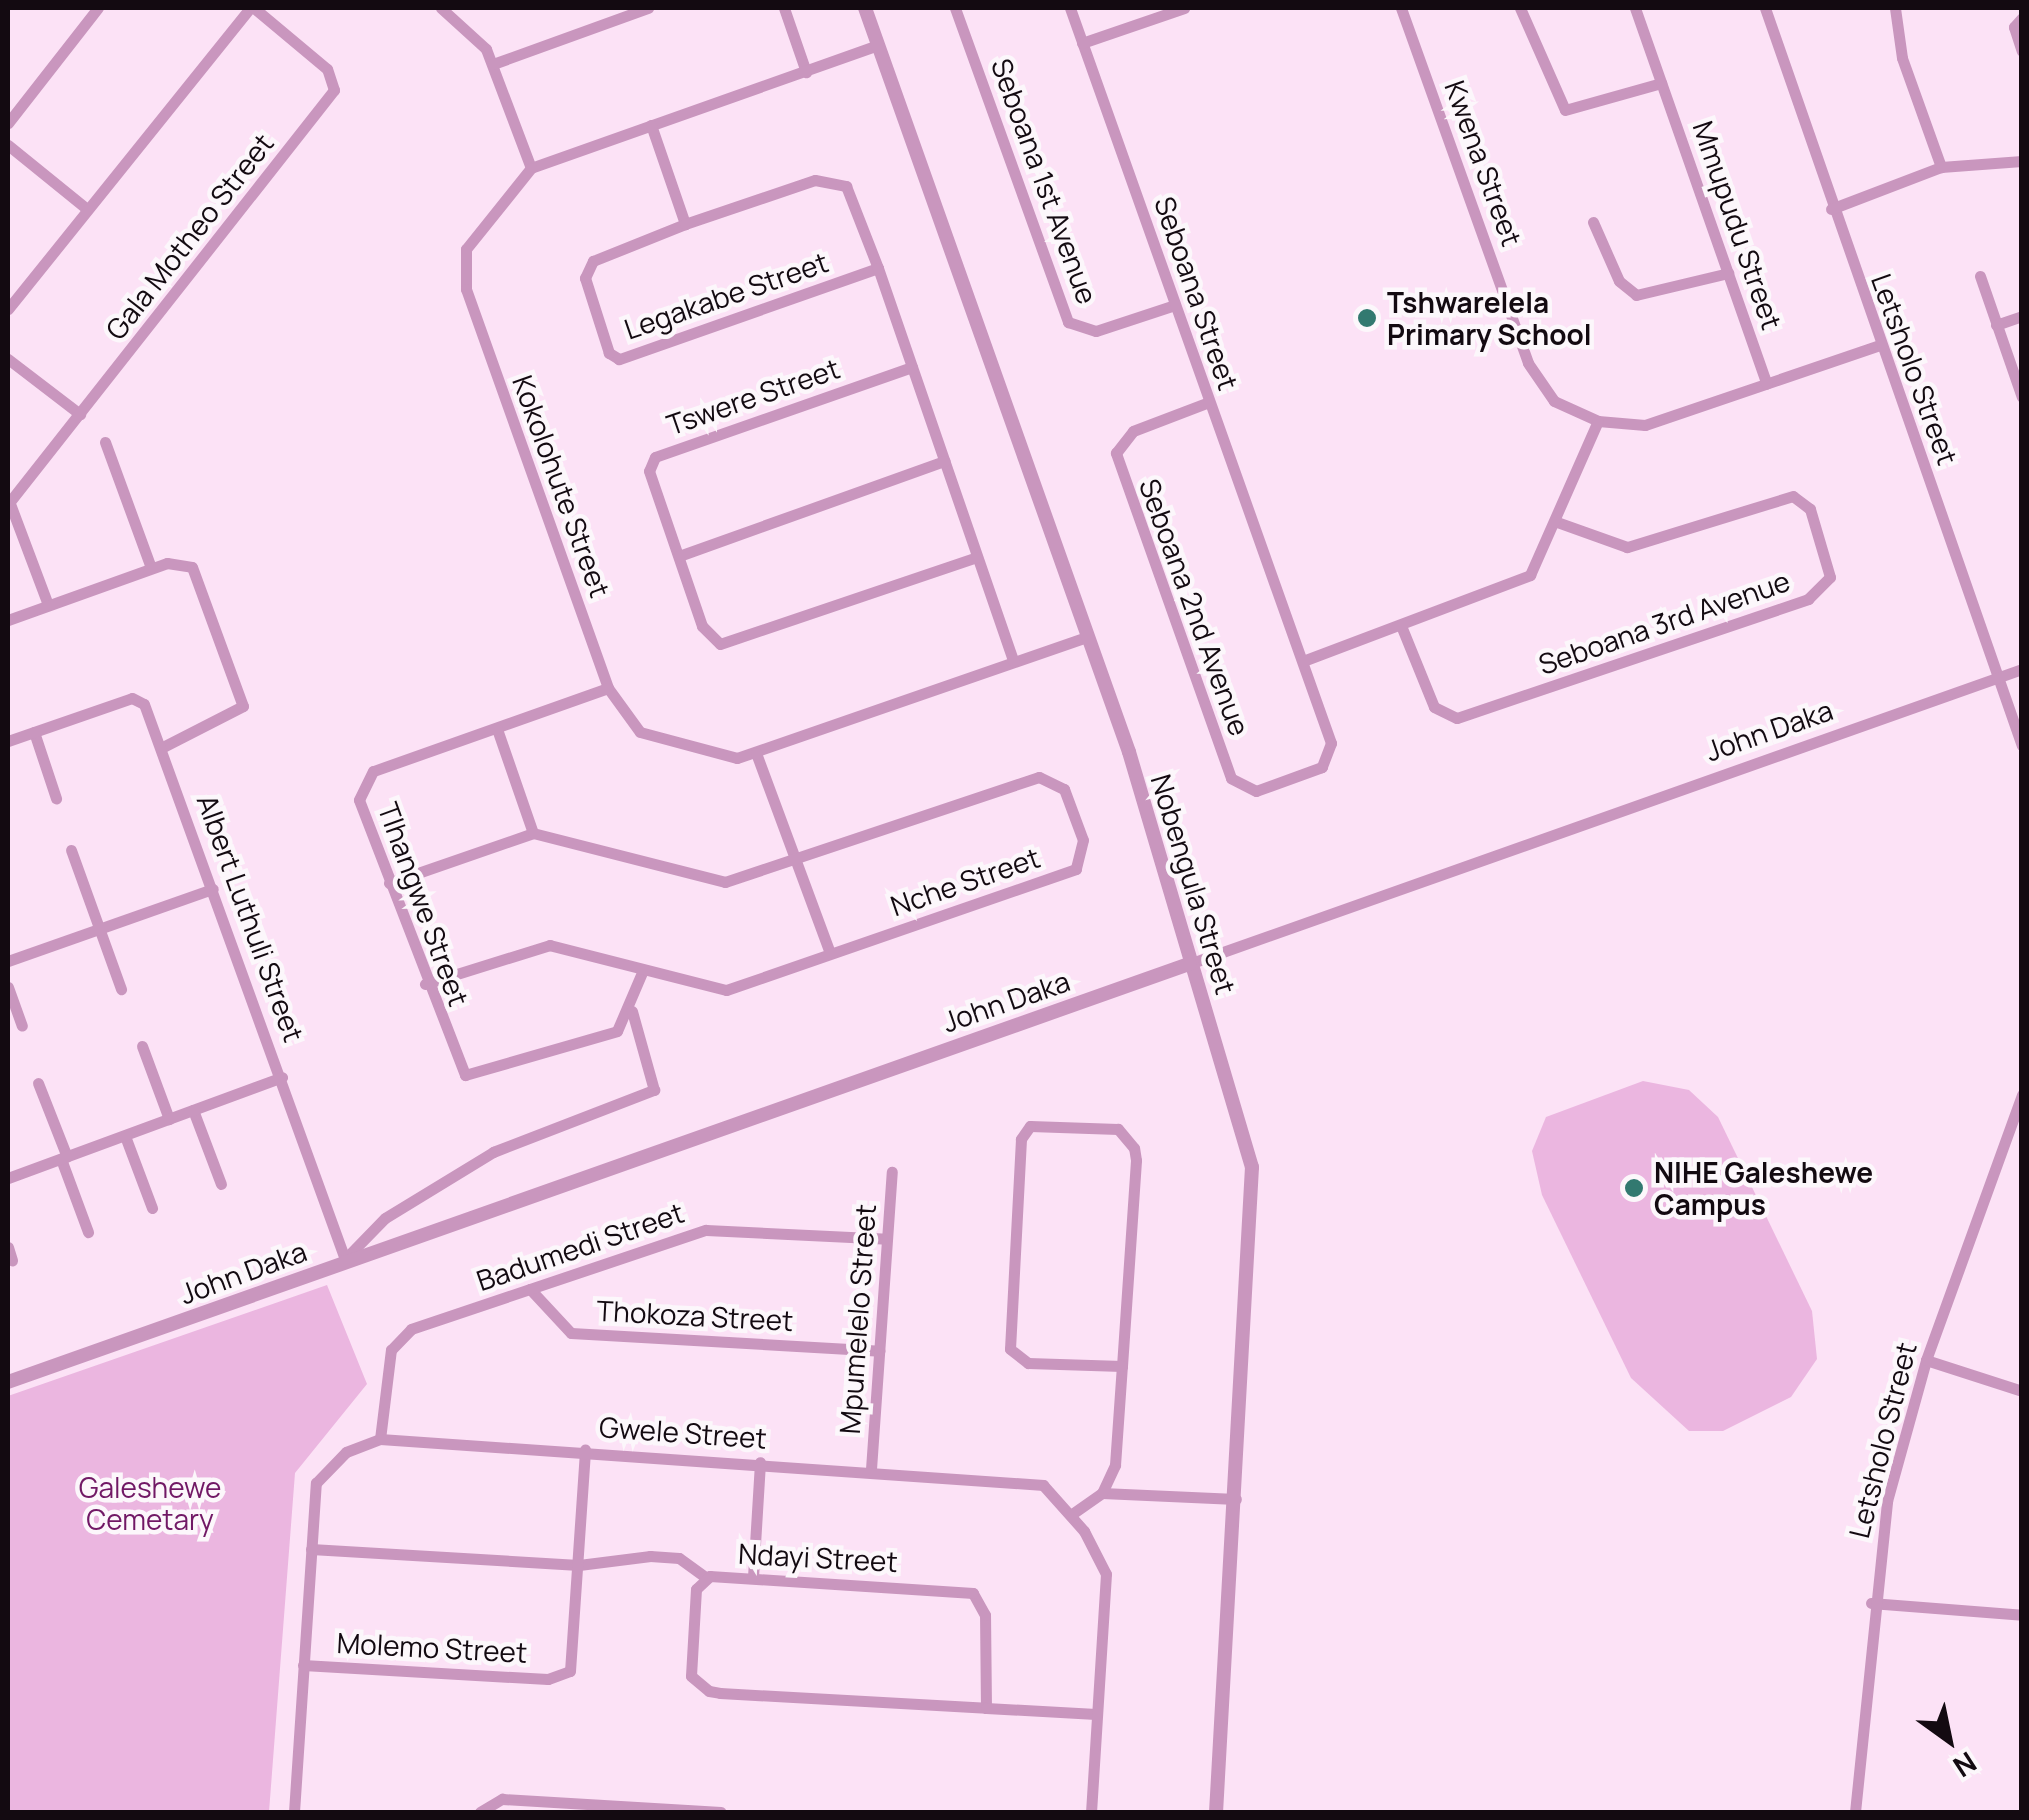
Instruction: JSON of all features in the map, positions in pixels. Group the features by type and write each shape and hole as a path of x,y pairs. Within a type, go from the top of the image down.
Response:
{"street":[{"path":"8,122 98,8"},
{"path":"8,309 252,8"},
{"name":"Gala Motheo Street","path":"8,502 334,90 327,68 252,8"},
{"path":"441,8 492,64 531,168 878,46"},
{"path":"492,64 648,8"},
{"path":"784,8 806,72"},
{"name":"Nobengula Street","path":"865,8 1087,637 1189,964 1256,1198 1216,1812"},
{"name":"Seboana 1st Avenue","path":"955,8 1068,322 1096,331 1175,304"},
{"path":"1070,8 1082,44 1184,8"},
{"name":"Kwena Street","path":"1401,8 1536,382 1598,421 1645,425 1880,345"},
{"path":"1520,8 1564,110 1661,83"},
{"name":"Mmupudu Street","path":"1634,8 1768,384"},
{"name":"Letsholo Street","path":"1765,8 1831,210 2022,746"},
{"path":"1895,8 1902,58 1941,166"},
{"path":"2022,18 2014,28 2022,50"},
{"name":"Seboana Street","path":"1082,44 1303,661 1331,743 1328,761"},
{"path":"651,124 686,224"},
{"path":"8,145 87,209"},
{"path":"1831,210 1941,166 2022,160"},
{"name":"Kokolohute Street","path":"531,168 460,269 608,688 640,732 716,756 756,753 1087,637"},
{"name":"Legakabe Street","path":"878,268 613,359 586,290 589,266 686,224 832,179 850,192 878,268 1013,661"},
{"path":"1593,222 1619,281 1636,295 1728,273"},
{"path":"1980,276 2022,397"},
{"path":"1996,325 2022,316"},
{"path":"8,359 80,414"},
{"name":"Tswere Street","path":"912,367 650,460 706,634 730,644 977,557"},
{"name":"Seboana 2nd Avenue","path":"1209,402 1126,435 1118,464 1231,778 1256,791 1328,761"},
{"path":"1303,661 1520,583 1557,522 1598,421"},
{"path":"105,442 151,568"},
{"path":"680,556 945,462"},
{"name":"Seboana 3rd Avenue","path":"1402,628 1434,707 1457,718 1808,599 1830,576 1810,509 1793,496 1627,548 1557,522"},
{"path":"8,502 48,605"},
{"path":"8,620 151,568 182,562 198,572 243,702 231,720 162,747"},
{"name":"John Daka","path":"8,1382 2022,669"},
{"name":"Tlhangwe Street","path":"608,688 360,784 390,883 456,1067 474,1077 610,1034 632,1011"},
{"name":"Albert Luthuli Street","path":"8,741 132,698 144,704 346,1260"},
{"path":"390,883 533,834 496,729"},
{"path":"34,732 56,798"},
{"path":"756,753 830,953"},
{"name":"Nche Street","path":"426,984 540,945 726,990 1076,868 1084,853 1057,780 1040,777 796,860 715,883 533,834"},
{"path":"71,850 121,989"},
{"path":"8,961 214,889"},
{"path":"346,1260 385,1218 493,1152 654,1090 632,1011 643,970"},
{"path":"8,987 22,1026"},
{"path":"142,1046 169,1119"},
{"path":"8,1178 282,1078"},
{"path":"38,1082 88,1232"},
{"name":"Letsholo Street","path":"1855,1812 1870,1603 1926,1360 2022,1095"},
{"path":"194,1110 221,1184"},
{"path":"1072,1514 1102,1493 1115,1465 1122,1366 1132,1138 1118,1128 1030,1126 1021,1139 1010,1349 1028,1363 1122,1366"},
{"path":"125,1136 152,1208"},
{"name":"Mpumelelo Street","path":"872,1469 892,1172"},
{"name":"Badumedi Street","path":"380,1439 401,1334 706,1230 887,1239"},
{"name":"Thokoza Street","path":"530,1289 571,1333 878,1351"},
{"path":"1926,1360 2022,1391"},
{"path":"294,1812 320,1475 380,1439"},
{"name":"Gwele Street","path":"380,1439 1024,1479 1072,1514 1106,1574 1091,1812"},
{"name":"Molemo Street","path":"303,1665 558,1678 573,1664 585,1450"},
{"path":"753,1577 760,1462"},
{"path":"1102,1493 1236,1499"},
{"path":"312,1549 580,1565 601,1556 679,1558 705,1577"},
{"name":"Ndayi Street","path":"986,1708 985,1616 973,1594 753,1577 705,1577 694,1596 692,1648 700,1688 986,1708 1096,1714"},
{"path":"1870,1603 2022,1614"},
{"path":"480,1812 502,1799 720,1812"}],"green space":[{"path":"1643,1081 1689,1090 1718,1117 1812,1311 1817,1359 1791,1397 1723,1431 1689,1431 1631,1378 1542,1195 1532,1151 1546,1117"},
{"name":"Galeshewe Cemetary","path":"327,1285 367,1384 295,1473 269,1812 8,1812 8,1396"}],"place":[{"name":"Tshwarelela Primary School","path":"1367,318"},
{"name":"NIHE Galeshewe Campus","path":"1634,1188"}]}
